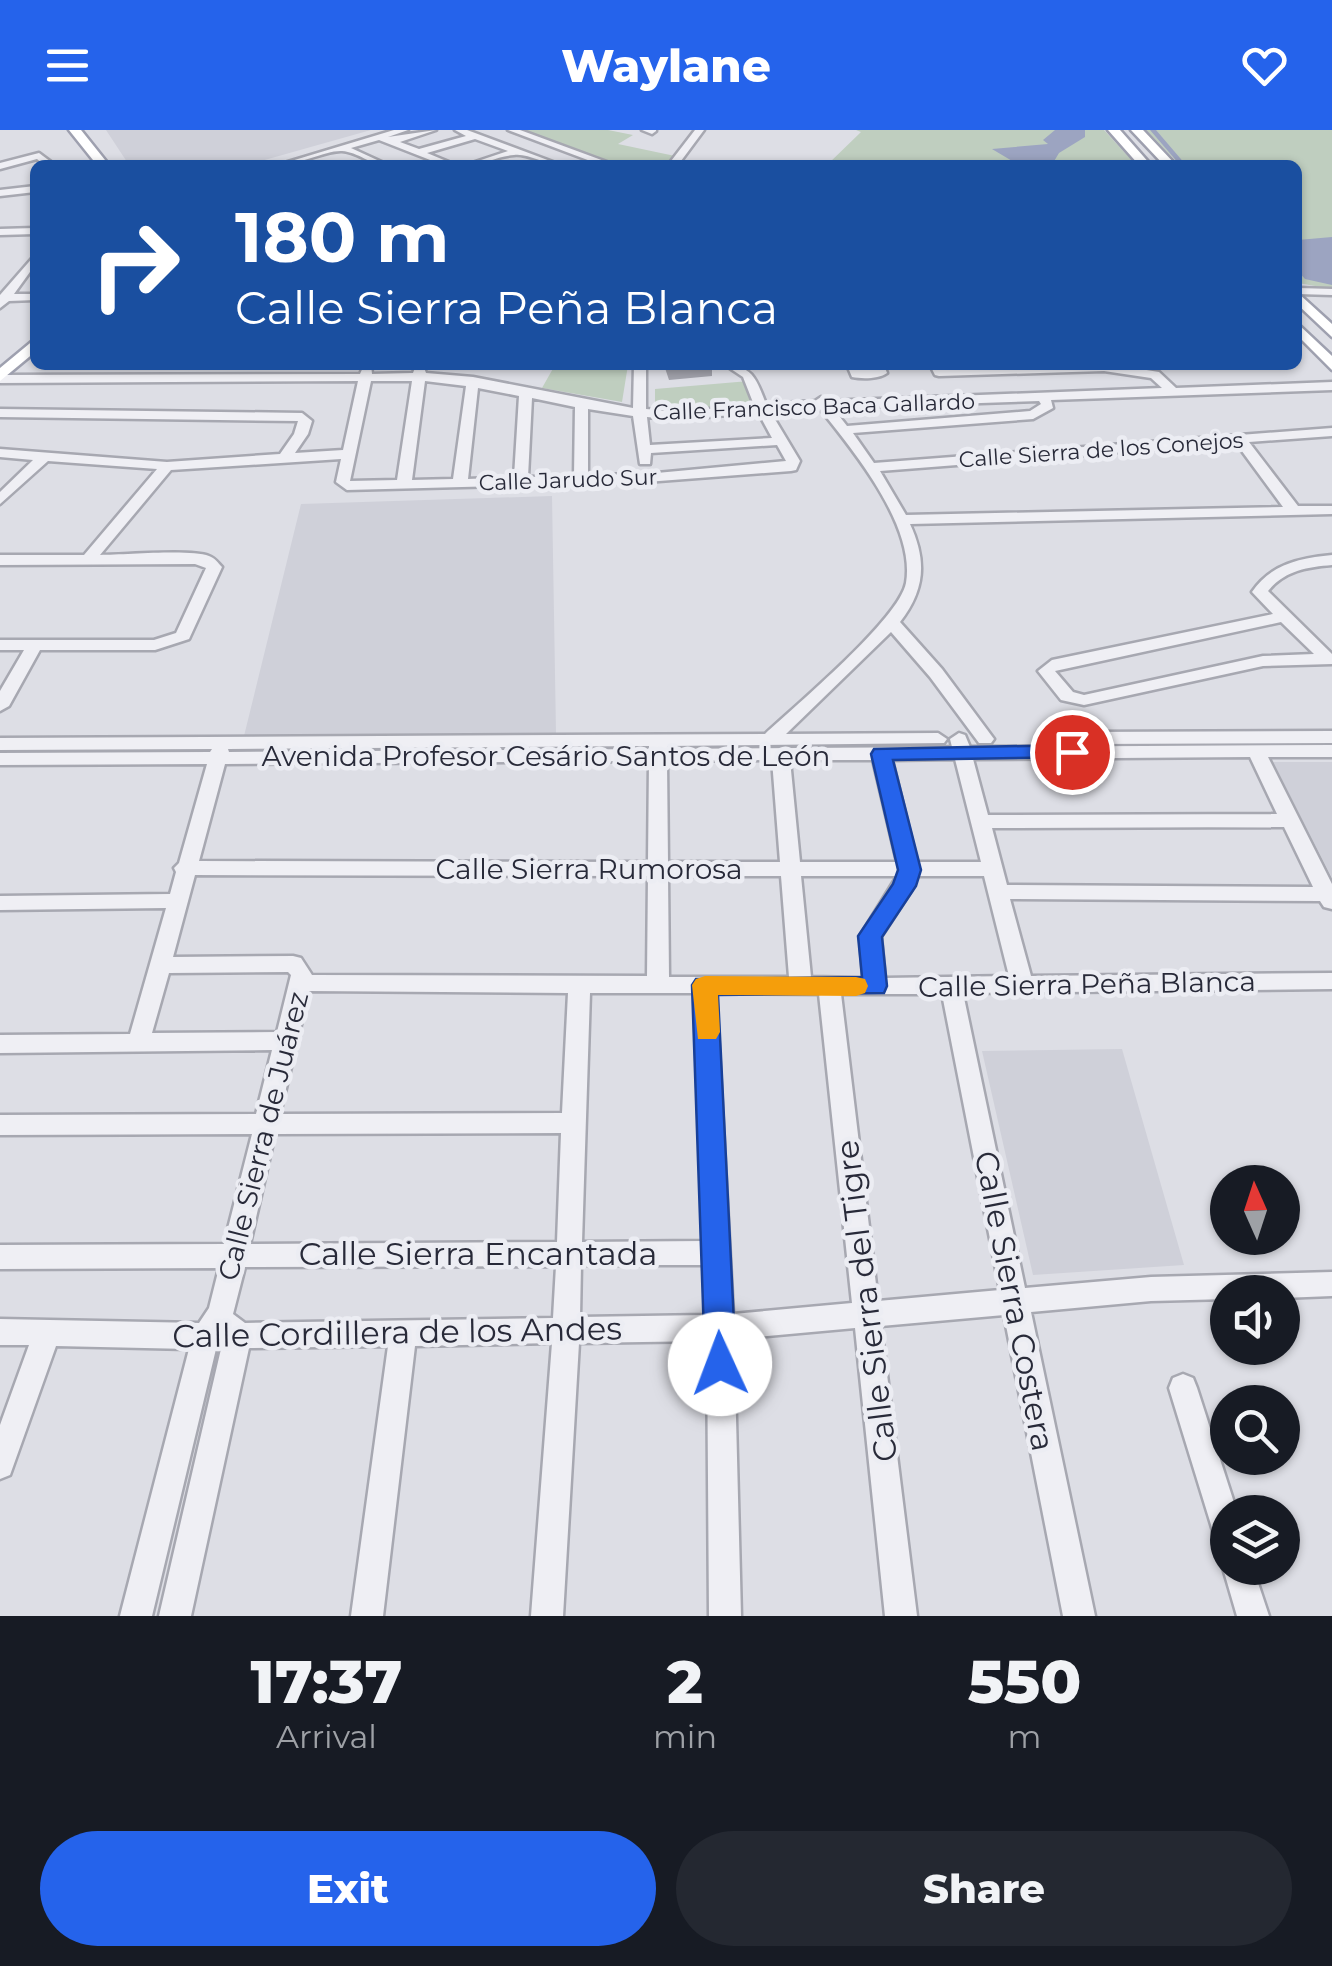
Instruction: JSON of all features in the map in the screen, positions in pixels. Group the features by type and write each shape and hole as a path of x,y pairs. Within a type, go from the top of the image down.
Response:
{"main road":[{"path":"75,130 99,160"},
{"path":"1114,130 1142,160"},
{"path":"1137,130 1165,160"},
{"path":"1302,299 1332,333"},
{"path":"1302,331 1325,349 1332,365"},
{"path":"0,358 30,332"},
{"path":"0,378 30,349"}],"street":[{"path":"300,160 404,130"},
{"path":"392,142 432,130"},
{"path":"459,130 539,160"},
{"path":"512,130 596,160"},
{"path":"676,160 700,130"},
{"path":"688,160 710,130"},
{"path":"418,152 474,136"},
{"path":"380,137 439,160"},
{"path":"432,157 487,140"},
{"path":"342,148 371,160"},
{"path":"486,160 516,151"},
{"path":"328,160 354,152"},
{"path":"0,166 39,156 44,160"},
{"path":"0,192 30,189"},
{"path":"0,232 30,232"},
{"path":"2,300 30,264"},
{"path":"1302,295 1332,294"},
{"path":"2,300 30,297"},
{"path":"108,396 125,370"},
{"path":"207,380 211,370"},
{"path":"288,380 292,370"},
{"path":"640,370 639,414 646,478"},
{"path":"740,370 748,375 761,408 784,441"},
{"path":"854,370 856,374 881,373 880,370"},
{"path":"938,370 966,370"},
{"path":"1124,370 1158,377 1170,394"},
{"path":"404,484 420,371"},
{"name":"Calle Francisco Baca Gallardo","path":"0,378 108,396 207,380 288,380 420,371 639,414 690,416 822,403 1044,399 1332,386"},
{"path":"0,453 167,466 348,454 367,372"},
{"path":"460,483 473,381"},
{"path":"521,482 526,392"},
{"path":"0,412 28,413 108,396 302,417 302,434 284,459"},
{"path":"841,430 1032,415 1048,406 1044,399"},
{"path":"800,986 792,869 776,746 891,622 904,606 915,579 901,520 871,467 822,403"},
{"path":"580,480 581,404"},
{"name":"Calle Sierra de los Conejos","path":"871,467 1332,432"},
{"path":"1240,439 1294,511"},
{"path":"644,450 784,441"},
{"name":"Calle Jarudo Sur","path":"348,454 344,486 521,482 790,467 793,462 784,441"},
{"path":"0,500 44,457"},
{"path":"88,560 167,466"},
{"path":"901,520 1332,510"},
{"path":"0,560 206,560 214,567 188,629 177,641 156,645 0,645"},
{"path":"1330,659 1261,596 1263,584 1292,566 1332,560"},
{"path":"1283,618 1048,668 1047,674 1077,699 1091,700 1263,661 1330,659"},
{"path":"891,622 974,719 985,739"},
{"path":"0,706 35,645"},
{"name":"Avenida Profesor Cesário Santos de León","path":"776,746 881,754 960,746 985,739 1332,737"},
{"name":"Avenida Profesor Cesário Santos de León","path":"0,744 220,751"},
{"name":"Avenida Profesor Cesário Santos de León","path":"0,759 220,751 776,746 1332,751"},
{"path":"960,746 1022,984"},
{"path":"658,747 658,984"},
{"path":"139,1041 184,868 220,751"},
{"path":"1000,892 1330,899 1256,752"},
{"path":"875,986 870,936 904,886 910,870 881,754"},
{"path":"981,822 1290,820"},
{"name":"Calle Sierra Rumorosa","path":"184,868 994,868"},
{"path":"0,904 175,901"},
{"name":"Calle Sierra Peña Blanca","path":"160,965 579,984 952,986 1332,981"},
{"name":"Calle Sierra de Juárez","path":"175,1616 234,1254 267,1124 297,974"},
{"path":"547,1616 566,1332 579,984"},
{"path":"705,985 720,1328 725,1616"},
{"name":"Calle Sierra del Tigre","path":"829,986 870,1317 901,1616"},
{"name":"Calle Sierra Costera","path":"952,986 1079,1616"},
{"path":"0,1044 284,1041"},
{"path":"0,1125 574,1123"},
{"name":"Calle Sierra Encantada","path":"0,1257 716,1253"},
{"name":"Calle Cordillera de los Andes","path":"0,1332 222,1328 403,1334 720,1328 1151,1289 1332,1284"},
{"name":"Calle Sierra de Juárez","path":"136,1616 222,1328"},
{"path":"0,1465 47,1332"},
{"path":"367,1616 403,1334"},
{"path":"1183,1388 1217,1495"},
{"path":"1243,1585 1252,1616"}],"shaded area":[{"path":"106,130 371,130 265,160 126,160"},
{"path":"552,496 556,733 244,736 301,504"},
{"path":"1273,762 1332,762 1332,878"},
{"path":"1122,1049 1184,1265 1033,1275 982,1051"}],"green space":[{"path":"521,130 608,130 633,135 618,144 675,156 671,160 605,160"},
{"path":"856,130 1104,130 1131,160 832,160 861,132"},
{"path":"1146,130 1332,130 1332,289 1302,284 1302,160 1175,160"},
{"path":"552,370 627,370 622,402 542,388"},
{"path":"749,381 759,401 700,410 655,409 655,389"}],"water":[{"path":"1055,130 1085,130 1085,137 1059,153 1055,160 1011,160 992,149 1048,144 1043,140"},
{"path":"1332,237 1332,285 1302,276 1302,240"}],"waterway":[{"path":"1153,130 1179,160"}],"slow traffic":[{"path":"707,1032 705,985 856,986"}],"route":[{"path":"720,1364 705,985 875,986 870,936 909,878 910,870 881,754 1072,752"}]}
